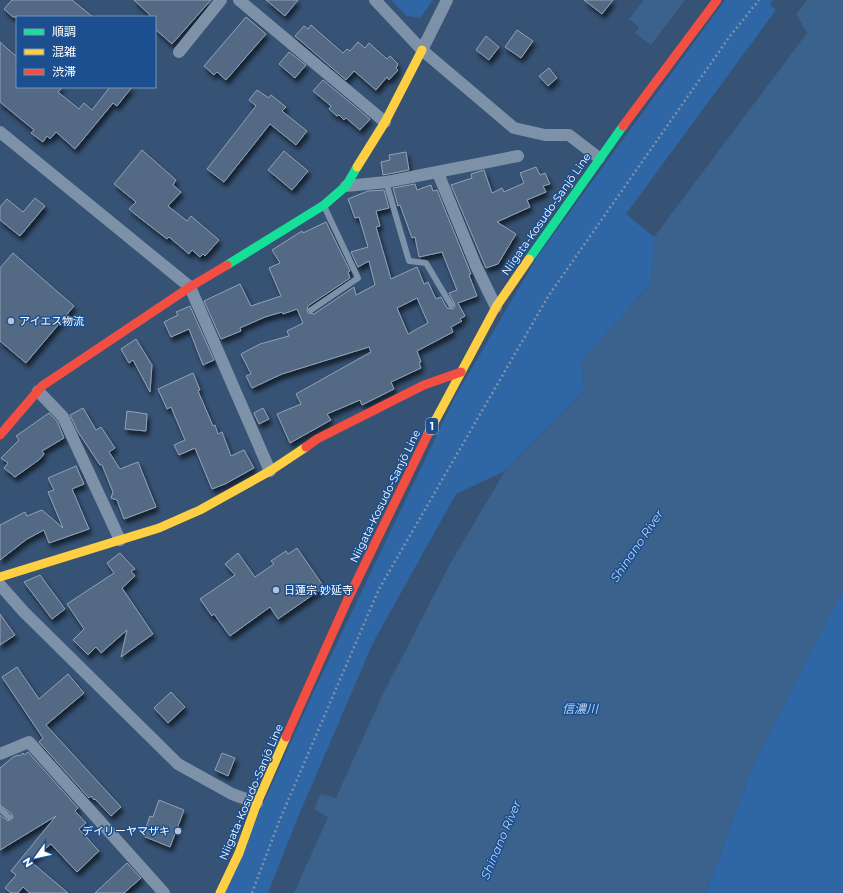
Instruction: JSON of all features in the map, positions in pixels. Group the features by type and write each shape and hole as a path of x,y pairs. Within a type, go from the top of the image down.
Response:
{"street":[{"path":"179,52 221,0"},
{"path":"239,0 385,122"},
{"path":"375,0 422,50 514,128 545,135 569,135 600,158"},
{"path":"0,435 42,386 190,287 324,205 346,186 385,122 447,0"},
{"name":"Niigata-Kosudo-Sanjō Line","path":"220,893 239,853 257,803 347,601 422,446 496,307 600,158 717,0"},
{"path":"0,132 190,287 270,471"},
{"path":"346,186 386,182 438,173 518,156"},
{"path":"438,173 476,266 496,307"},
{"path":"0,577 159,528 200,510 270,471 317,439 424,385 461,372"},
{"path":"38,391 64,417 120,540"},
{"path":"0,585 24,612 178,764 232,794 257,803"},
{"path":"0,754 29,742 164,893"}],"lane":[{"path":"386,182 409,261 426,263 451,305"},
{"path":"311,310 358,278 324,205"},
{"path":"0,809 8,817"}],"path":[{"path":"252,893 280,819 379,589 549,295 730,36 759,0"}],"shaded area":[{"path":"391,0 433,0 420,18 407,16"},
{"path":"725,0 773,0 770,4 776,10 626,214 654,237 652,282 581,362 585,390 505,471 456,494 373,643 298,817 268,893 223,893 313,693 455,397 537,257"},
{"path":"843,590 843,893 706,893 752,768"}],"water":[{"path":"644,0 685,0 651,45 635,33 639,27 629,19"},
{"name":"信濃川","path":"807,0 843,0 843,590 752,768 706,893 294,893 328,817 314,809 321,794 336,798 381,698 450,564 505,471 585,390 581,362 652,282 654,237 807,33 796,14"}],"building":[{"path":"12,0 72,0 92,16 13,17 4,9"},
{"path":"134,0 211,0 172,44 156,30 156,16 151,16"},
{"path":"266,0 298,0 285,16"},
{"path":"584,0 613,0 602,14"},
{"path":"246,17 266,34 226,80 217,72 214,75 204,66"},
{"path":"311,25 343,53 347,49 350,51 358,42 365,48 369,43 387,59 390,56 398,64 396,68 398,70 389,80 387,77 376,90 354,71 346,80 295,36 304,26 308,29"},
{"path":"517,30 533,41 521,58 505,47"},
{"path":"486,36 499,47 489,60 476,50"},
{"path":"0,42 16,56 16,88 62,88 58,92 79,109 84,103 92,110 109,88 131,88 117,106 113,103 75,149 56,132 50,139 47,136 43,142 31,133 34,130 0,102"},
{"path":"289,52 306,65 295,78 279,64"},
{"path":"549,68 557,78 548,86 539,76"},
{"path":"323,80 370,119 360,130 346,118 344,120 339,115 337,116 329,109 331,106 313,91"},
{"path":"257,90 269,98 271,95 286,107 282,111 307,131 296,145 270,124 224,182 207,169 256,106 249,100"},
{"path":"142,150 176,180 173,185 181,192 168,206 187,221 191,216 219,240 205,256 203,254 200,257 192,250 189,254 169,237 167,239 136,215 129,209 136,202 114,184"},
{"path":"284,151 308,171 292,190 268,170"},
{"path":"406,152 409,170 383,175 381,162 390,160 389,155"},
{"path":"536,167 540,175 545,173 550,184 543,186 546,192 527,200 530,207 497,222 516,234 498,264 486,268 451,185 472,178 471,174 484,170 492,193 502,188 504,192 524,183 520,173"},
{"path":"415,184 417,190 431,185 433,191 437,190 471,274 469,275 477,296 458,303 465,316 460,319 462,321 451,327 453,332 417,351 421,362 419,363 421,368 391,382 394,389 362,405 360,400 327,414 331,420 290,443 277,414 301,404 296,394 371,352 369,347 282,374 252,388 246,376 251,374 241,354 260,344 289,336 287,331 303,323 297,309 283,314 282,312 265,317 240,328 241,331 221,339 204,301 240,284 251,306 281,296 269,268 280,263 272,250 302,231 303,233 326,222 350,271 348,272 350,278 308,306 308,313 314,314 354,287 356,295 375,285 369,261 358,267 351,252 368,247 359,217 355,218 348,199 368,191 384,190 389,208 376,211 380,226 376,227 391,279 417,267 424,284 428,282 436,299 441,297 447,308 453,309 455,305 449,293 457,290 442,252 419,257 415,237 412,238 400,205 398,206 393,188","holes":["417,298 428,323 408,334 397,308"]},
{"path":"35,198 45,206 20,236 0,220 0,207 7,199 23,212"},
{"path":"13,253 74,306 26,363 0,341 0,268"},
{"path":"190,306 214,360 203,365 189,329 171,337 164,322 178,315 176,312"},
{"path":"136,339 152,365 150,392 133,360 129,363 121,349"},
{"path":"193,373 200,390 198,391 213,426 215,425 218,434 222,432 231,456 244,450 254,468 225,484 212,489 195,448 179,455 174,445 185,440 171,407 167,409 158,389"},
{"path":"83,408 96,430 101,427 115,448 109,452 120,469 138,462 156,507 124,519 117,500 111,498 113,492 102,465 100,465 78,432 70,415"},
{"path":"263,408 269,419 259,424 254,413"},
{"path":"127,411 147,414 146,431 125,429"},
{"path":"49,413 57,421 64,438 42,451 44,454 40,459 15,477 4,468 8,463 1,458 19,440 16,436"},
{"path":"76,466 84,484 72,489 89,529 49,543 44,530 27,539 0,560 0,525 25,512 27,516 42,510 63,528 48,492 54,490 48,478"},
{"path":"297,548 324,587 278,619 270,607 230,636 214,614 212,616 200,599 235,575 225,564 238,553 255,577 274,564 271,561 286,551 288,554"},
{"path":"120,553 135,569 131,571 135,576 122,588 153,634 121,657 127,630 101,653 96,647 88,655 73,640 84,629 67,604 114,573 107,563"},
{"path":"40,575 65,609 52,619 24,582"},
{"path":"0,614 15,635 0,645"},
{"path":"17,667 39,699 68,674 84,693 46,725 121,807 111,816 95,799 94,800 91,796 89,798 39,742 43,738 2,677"},
{"path":"171,692 185,707 168,723 154,708"},
{"path":"28,752 78,808 75,811 86,823 79,829 99,851 77,872 51,844 30,861 68,893 30,893 23,887 18,893 11,893 5,888 16,875 11,871 56,816 0,850 0,815 8,821 13,818 12,814 0,805 0,768 13,757 19,756 23,753 24,755"},
{"path":"222,753 235,758 228,776 215,770"},
{"path":"159,800 184,810 170,847 143,836 150,816 153,817"},
{"path":"127,863 141,878 124,893 95,893"}],"traffic: fast":[{"path":"529,259 623,126"},
{"path":"227,265 324,205 346,186 357,167"}],"traffic: slow":[{"path":"357,167 385,122 422,50"},
{"path":"428,434 496,307 529,259"},
{"path":"0,577 159,528 200,510 270,471 306,447"},
{"path":"220,893 239,853 257,803 286,737"}],"traffic: jam":[{"path":"623,126 717,0"},
{"path":"0,435 42,386 190,287 227,265"},
{"path":"306,447 317,439 424,385 461,372"},
{"path":"286,737 347,601 428,434"}],"place":[{"name":"アイエス物流","path":"11,321"},
{"name":"日蓮宗 妙延寺","path":"276,590"},
{"name":"デイリーヤマザキ","path":"178,831"}],"water label":[{"name":"Shinano River","path":"637,546"},
{"name":"Shinano River","path":"501,840"}]}
